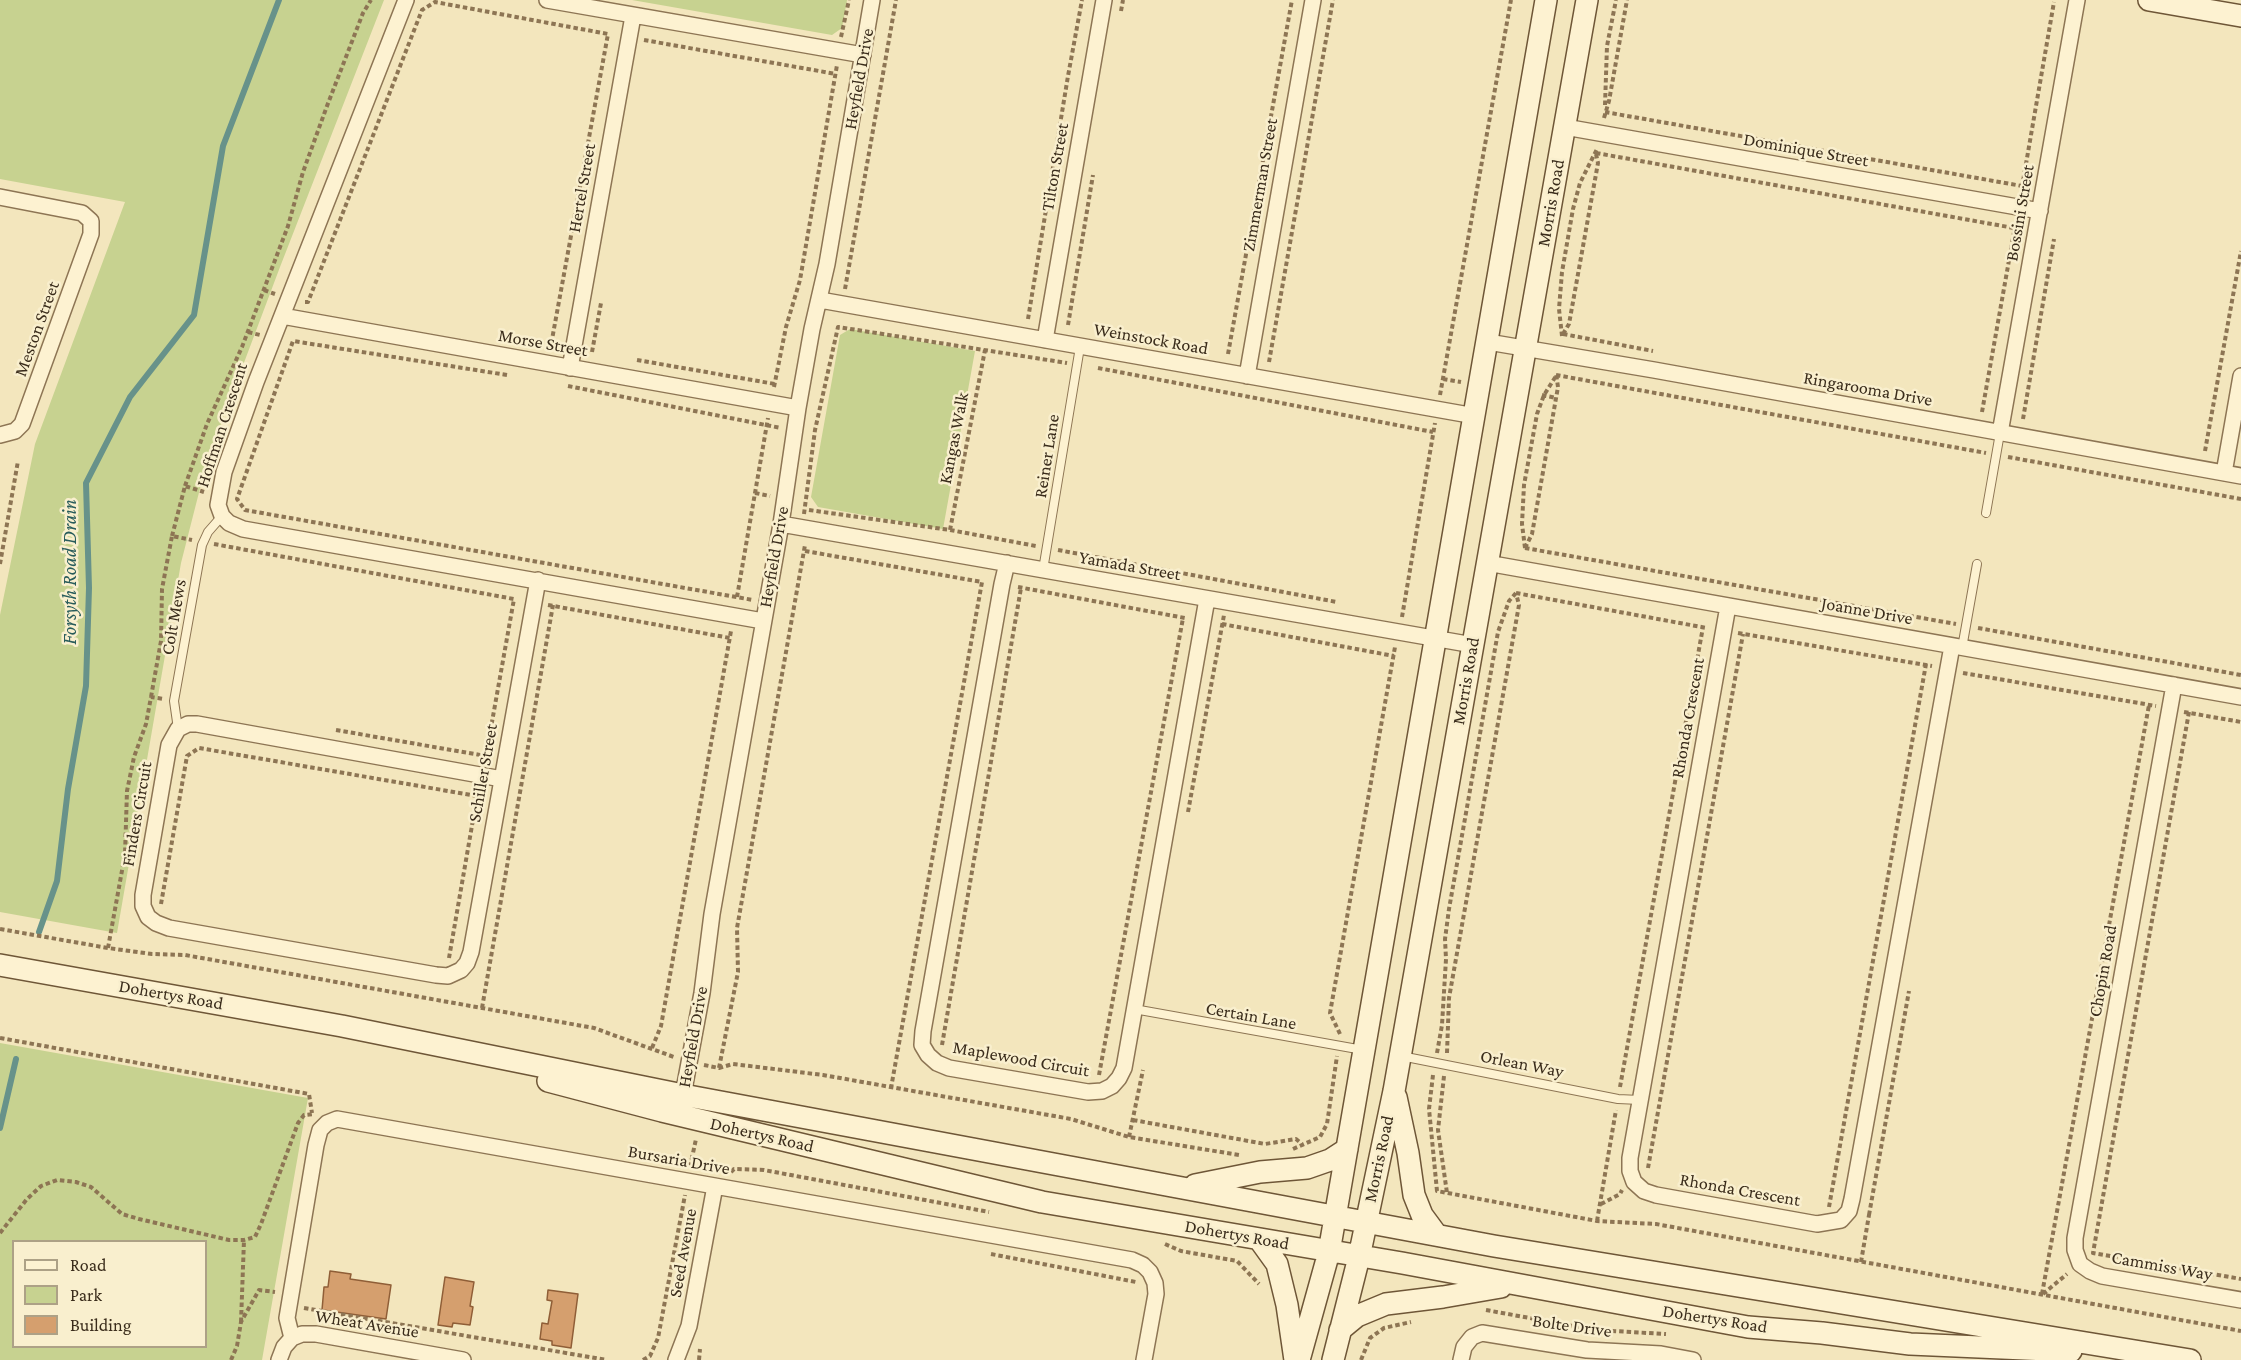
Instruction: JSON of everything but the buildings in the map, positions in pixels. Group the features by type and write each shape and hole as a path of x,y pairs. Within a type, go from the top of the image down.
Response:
{"main road":[{"name":"Morris Road","path":"1297,1360 1329,1252 1546,0"},
{"name":"Morris Road","path":"1333,1360 1359,1257 1394,1091 1587,0"},
{"path":"2149,0 2241,16"},
{"name":"Dohertys Road","path":"0,965 342,1026 681,1105 1042,1202 1748,1326 1910,1344 2030,1350 2147,1352"},
{"path":"1394,1091 1408,1153 1414,1196 1422,1215 1436,1234"},
{"name":"Dohertys Road","path":"681,1105 1185,1187 1366,1223 2190,1360"},
{"path":"1185,1187 1260,1172 1307,1168 1330,1160 1347,1149"},
{"path":"1259,1239 1277,1264 1297,1360"},
{"path":"1340,1330 1357,1316 1386,1304 1514,1285"}],"street":[{"name":"Hoffman Crescent","path":"222,516 218,496 228,460 406,0"},
{"path":"547,0 862,55"},
{"name":"Heyfield Drive","path":"681,1105 702,993 712,914 781,524 798,408 812,329 820,300 872,0"},
{"name":"Tilton Street","path":"1045,340 1104,0"},
{"name":"Zimmerman Street","path":"1247,376 1313,0"},
{"name":"Bossini Street","path":"2000,433 2077,0"},
{"name":"Hertel Street","path":"570,368 633,16"},
{"name":"Dominique Street","path":"1565,127 2040,211"},
{"name":"Meston Street","path":"0,197 82,213 91,221 91,234 87,248 28,412 22,424 15,431 0,435"},
{"name":"Weinstock Road","path":"820,300 1475,416"},
{"name":"Morse Street","path":"282,316 770,405 798,408"},
{"name":"Ringarooma Drive","path":"1488,342 2241,476"},
{"path":"2224,473 2241,376"},
{"path":"222,516 229,523 243,529 763,621"},
{"name":"Yamada Street","path":"781,524 1473,645"},
{"name":"Maplewood Circuit","path":"1007,563 922,1045 937,1063 949,1068 1088,1092 1102,1091 1112,1086 1119,1078 1124,1068 1207,599"},
{"name":"Joanne Drive","path":"1487,563 2241,698"},
{"name":"Schiller Street","path":"461,970 467,963 471,952 538,580"},
{"name":"Rhonda Crescent","path":"1728,606 1640,1100 1630,1158 1630,1171 1634,1182 1644,1191 1817,1224 1841,1220 1849,1211 1946,669 1957,647"},
{"name":"Chopin Road","path":"2080,1264 2075,1250 2075,1238 2174,685"},
{"path":"178,729 188,724 197,724 502,779"},
{"name":"Finders Circuit","path":"178,729 169,745 142,895 143,906 148,917 169,928 436,975 448,975 461,970"},
{"name":"Bursaria Drive","path":"327,1123 337,1119 351,1120 1132,1260 1143,1265 1150,1272 1155,1286"},
{"path":"292,1338 287,1318 290,1296 316,1144 320,1130 327,1123"},
{"name":"Seed Avenue","path":"676,1360 689,1326 715,1186"},
{"name":"Cammiss Way","path":"2080,1264 2102,1276 2241,1300"},
{"path":"1144,1360 1156,1294 1155,1286"},
{"name":"Seed Avenue","path":"689,1326 690,1360"},
{"name":"Bolte Drive","path":"1461,1360 1464,1347 1472,1337 1482,1333 1587,1350 1661,1354 1693,1360"},
{"name":"Wheat Avenue","path":"279,1360 284,1347 292,1338 302,1334 316,1334 463,1360"}],"lane":[{"name":"Reiner Lane","path":"1043,570 1080,346"},
{"path":"1986,513 2000,433"},
{"name":"Colt Mews","path":"178,729 174,701 204,542 208,532 222,516"},
{"path":"1957,647 1965,626 1977,564"},
{"name":"Certain Lane","path":"1134,1009 1363,1050"},
{"name":"Orlean Way","path":"1399,1056 1618,1099 1640,1100"}],"path":[{"path":"0,929 108,948 125,854 127,790 134,757 146,724 160,640 162,589 185,486 207,424 243,347 288,226 303,172 323,117 363,13 371,0"},
{"path":"652,1048 661,1026 770,405 786,327 800,280 838,52 849,0"},
{"path":"838,327 896,0"},
{"path":"1028,319 1082,0"},
{"path":"1119,22 1123,0"},
{"path":"1228,354 1292,0"},
{"path":"1269,362 1333,0"},
{"path":"1133,1120 1265,1144 1296,1139 1302,1144 1320,1137 1327,1124 1340,1034 1330,1013 1511,0"},
{"path":"1605,112 1607,46 1616,0"},
{"path":"1605,112 1609,101 1627,0"},
{"path":"308,302 422,10 435,2 836,74"},
{"path":"551,345 608,34"},
{"path":"1605,112 2022,186"},
{"path":"1596,153 2014,228"},
{"path":"1596,153 1598,163 1569,324 1563,334 1559,309 1565,252 1580,183 1596,153"},
{"path":"1068,325 1093,172"},
{"path":"2205,451 2241,251"},
{"path":"237,499 293,341 515,376"},
{"name":"Kangas Walk","path":"950,531 985,350"},
{"path":"1556,375 2241,499"},
{"path":"1525,548 1522,524 1524,485 1538,414 1544,395 1556,375"},
{"path":"1525,548 1532,534 1558,387 1556,375"},
{"path":"561,385 767,426 815,430"},
{"path":"0,564 18,461"},
{"path":"185,486 237,499 245,510 794,607"},
{"path":"805,509 1047,548 1345,604"},
{"path":"172,536 730,638"},
{"path":"1525,548 2241,675"},
{"path":"805,550 982,582 891,1088"},
{"path":"941,1048 1021,588"},
{"path":"1516,593 1926,664 2241,722"},
{"path":"1516,593 1509,601 1497,632 1445,939 1442,1025 1429,1109 1437,1191 1597,1221 1656,1224 2241,1331"},
{"path":"1447,1193 1438,1130 1438,1111 1449,1044 1449,998 1520,605 1516,593"},
{"path":"448,960 514,599"},
{"path":"482,1008 553,605"},
{"path":"1099,1076 1183,618"},
{"path":"1597,1221 1703,627"},
{"path":"1829,1208 1926,664"},
{"path":"151,697 174,701"},
{"path":"2042,1294 2149,705"},
{"path":"2189,712 2093,1253 2241,1279"},
{"path":"160,909 187,756 198,748 477,796"},
{"path":"0,1038 309,1094 312,1113 327,1123"},
{"path":"0,1233 40,1186 57,1180 76,1182 91,1187 122,1214 229,1240 255,1237 298,1123 304,1115 312,1113"},
{"path":"644,1360 650,1356 658,1338 696,1136 706,1139"},
{"path":"715,1186 734,1169 764,1170 990,1212"},
{"path":"684,1199 712,1204"},
{"path":"241,1322 244,1240"},
{"path":"1161,1242 1181,1251 1236,1261 1259,1284"},
{"path":"981,1252 1155,1286"},
{"path":"300,1307 607,1360"},
{"path":"1484,1310 1595,1330 1673,1334"},
{"path":"1361,1360 1370,1338 1384,1328 1414,1322"}],"green space":[{"path":"0,0 384,0 207,461 181,563 117,933 0,912 0,615 35,444 125,202 0,179"},
{"path":"632,0 847,0 842,28 832,35"},
{"path":"850,329 975,351 943,529 818,507 811,497 840,335"},
{"path":"0,1043 308,1098 262,1360 0,1360"}],"waterway":[{"name":"Forsyth Road Drain","path":"39,932 57,881 68,789 86,686 89,588 86,483 130,397 194,315 223,146 279,0"},
{"name":"Forsyth Road Drain","path":"0,1128 16,1059"}]}
